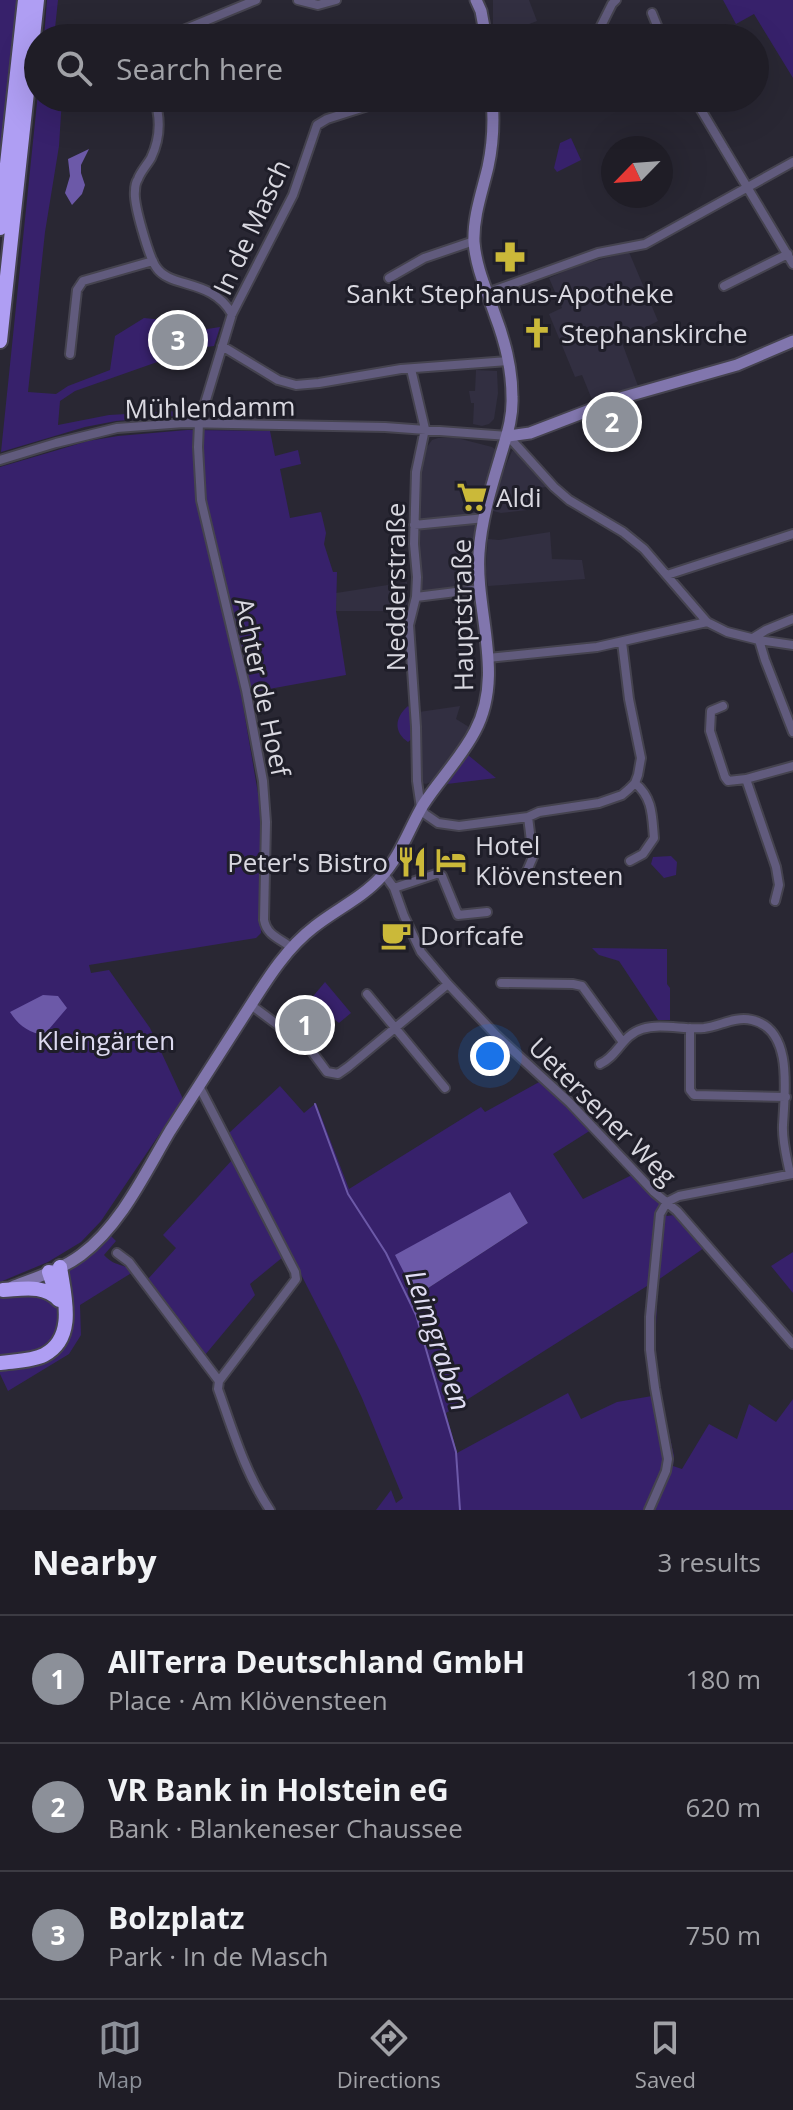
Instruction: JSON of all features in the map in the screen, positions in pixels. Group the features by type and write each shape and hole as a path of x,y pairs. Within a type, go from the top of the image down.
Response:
{"highway":[{"path":"0,228 25,0"},
{"path":"34,24 37,0"},
{"path":"0,341 25,112"},
{"path":"55,1270 59,1300 66,1318"},
{"path":"0,1363 45,1354 61,1338 66,1326 64,1290 55,1270"},
{"path":"2,1291 42,1289 53,1293 59,1300"}],"main road":[{"path":"476,0 483,24"},
{"name":"Hauptstraße","path":"2,1291 55,1270 80,1256 115,1220 275,968 318,924 358,897 384,874 421,808 480,720 486,701 488,658 479,557 485,518 508,436 512,397 500,328 478,268 474,241 492,142 492,112"},
{"path":"508,436 530,433 624,397 737,365 793,341"}],"street":[{"path":"198,24 256,0"},
{"path":"298,0 318,5 336,0"},
{"path":"602,24 616,0"},
{"path":"652,13 656,24"},
{"path":"157,112 157,139 134,192 153,261 163,275 218,296 232,314"},
{"name":"In de Masch","path":"199,423 232,314 293,195 317,125 349,112"},
{"path":"702,112 793,264"},
{"path":"487,293 598,253 645,244 793,162"},
{"path":"389,278 424,258 474,241"},
{"path":"724,286 788,254"},
{"path":"70,354 77,290 83,281 153,261"},
{"path":"222,346 278,380 296,385 411,369 508,361"},
{"name":"Nedderstraße","path":"411,369 425,429 416,472 414,525 417,577 409,625 421,808"},
{"name":"Mühlendamm","path":"5,458 117,428 199,423 365,426 508,436"},
{"name":"Achter de Hoef","path":"199,423 201,500 246,690 263,781 266,822 264,920 270,934 292,948"},
{"path":"508,436 569,500 623,532 644,549 707,622 727,632 793,645"},
{"path":"414,525 485,518"},
{"path":"667,575 793,534"},
{"path":"416,597 480,589"},
{"path":"756,639 766,630 793,619"},
{"path":"488,658 597,647 707,622"},
{"path":"756,639 793,732"},
{"path":"421,808 432,820 444,826 459,826 528,817 539,812 612,800 622,795 635,783 640,766 640,747 629,699 622,642"},
{"path":"723,706 711,711 710,731 728,781 793,766"},
{"path":"746,779 776,867 779,885 775,901"},
{"path":"630,861 643,854 654,838 650,803 643,789 635,783"},
{"path":"527,871 533,857 528,817"},
{"path":"394,888 439,873 458,915 487,912"},
{"name":"Uetersener Weg","path":"384,874 394,888 421,952 448,984 667,1202 660,1214 650,1317 650,1350 668,1459 649,1510"},
{"path":"501,983 582,986 622,1041"},
{"path":"251,1005 310,1049 332,1074 342,1072 448,984"},
{"path":"367,994 445,1088"},
{"path":"600,1064 614,1055 622,1041 644,1029 703,1028 741,1019 753,1020 774,1030 783,1042 788,1069 783,1136 792,1174 687,1194 667,1202 793,1344"},
{"path":"690,1028 690,1090 694,1095 786,1097"},
{"path":"199,1086 296,1279 219,1381 218,1389 251,1479 270,1510"},
{"path":"117,1253 129,1262 219,1381"}],"shaded area":[{"path":"493,0 529,0 537,21 529,24 493,24"},
{"path":"89,149 81,165 85,185 72,205 65,193 70,176 68,159"},
{"path":"629,252 658,321 621,340 638,386 593,402 582,375 575,377 549,314 562,308 549,278 580,265"},
{"path":"476,370 497,371 494,419 482,426 473,424 474,403 471,403 469,391 475,391"},
{"path":"438,438 457,438 495,449 479,514 419,521 419,474 427,447"},
{"path":"512,451 518,452 548,487 534,488 536,509 501,513 493,511 498,485"},
{"path":"477,522 471,569 454,572 456,590 421,594 418,529"},
{"path":"550,532 552,559 582,560 585,579 488,586 488,539"},
{"path":"407,582 408,611 336,611 336,593"},
{"path":"460,706 456,719 469,727 431,782 422,783 419,712"},
{"path":"43,995 58,996 67,1008 44,1035 24,1028 10,1012"},
{"path":"510,1192 528,1223 416,1296 395,1255"}],"green space":[{"path":"0,0 17,0 0,167"},
{"path":"47,0 58,0 55,24 45,24"},
{"path":"723,0 793,0 793,78 769,39 769,24 760,24 754,14 736,24"},
{"path":"36,112 61,112 28,392 56,394 68,386 110,370 115,336 144,318 164,320 188,332 220,327 214,346 197,348 75,391 60,401 58,425 109,415 195,410 189,415 116,421 85,427 1,452"},
{"path":"571,138 581,160 557,172 554,168 560,143"},
{"name":"Kleingärten","path":"187,430 270,431 275,456 298,450 301,464 280,469 290,518 321,512 326,533 324,544 333,572 337,572 336,611 346,675 241,694 260,805 261,933 256,938 89,965 91,973 109,970 150,1028 183,1099 101,1221 81,1242 48,1262 0,1282 0,467 88,441"},
{"path":"408,706 412,711 414,737 408,742 400,734 398,720"},
{"path":"468,755 496,778 447,784"},
{"path":"671,856 677,862 676,875 664,878 651,864 653,857"},
{"path":"592,948 667,949 670,1020 658,1020 619,961 599,955"},
{"path":"325,982 351,1013 339,1023 310,1000"},
{"path":"541,1081 591,1130 553,1154 583,1199 632,1175 667,1216 674,1215 704,1248 658,1280 655,1349 659,1388 674,1456 673,1466 682,1469 709,1424 737,1439 749,1404 776,1422 793,1399 793,1510 376,1510 391,1490 396,1503 403,1498 339,1349 229,1133 280,1086 304,1113 316,1103 349,1189 481,1107 485,1112","holes":["510,1193 528,1223 416,1296 396,1255","647,1286 646,1350 652,1396 617,1402 581,1419 568,1393 457,1453 446,1413"]},
{"path":"233,1159 283,1257 250,1284 255,1295 205,1355 148,1279 176,1248 163,1235"},
{"path":"111,1236 116,1241 104,1255 133,1272 80,1305 81,1335 69,1354 8,1391 0,1374 0,1366 60,1346 67,1273"},
{"path":"793,1252 793,1293 771,1266"},
{"path":"39,1291 57,1308 55,1332 44,1346 36,1350 0,1357 0,1297"}],"waterway":[{"name":"Leimgraben","path":"315,1104 348,1194 386,1253 416,1315 456,1452 460,1510"}],"place":[{"name":"Sankt Stephanus-Apotheke","path":"510,257"},
{"name":"Stephanskirche","path":"537,333"},
{"name":"Bolzplatz","path":"178,340"},
{"name":"VR Bank in Holstein eG","path":"612,422"},
{"name":"Aldi","path":"472,497"},
{"name":"Hotel Klövensteen","path":"451,860"},
{"name":"Peter's Bistro","path":"412,862"},
{"name":"Dorfcafe","path":"396,935"},
{"name":"AllTerra Deutschland GmbH","path":"305,1025"}]}
